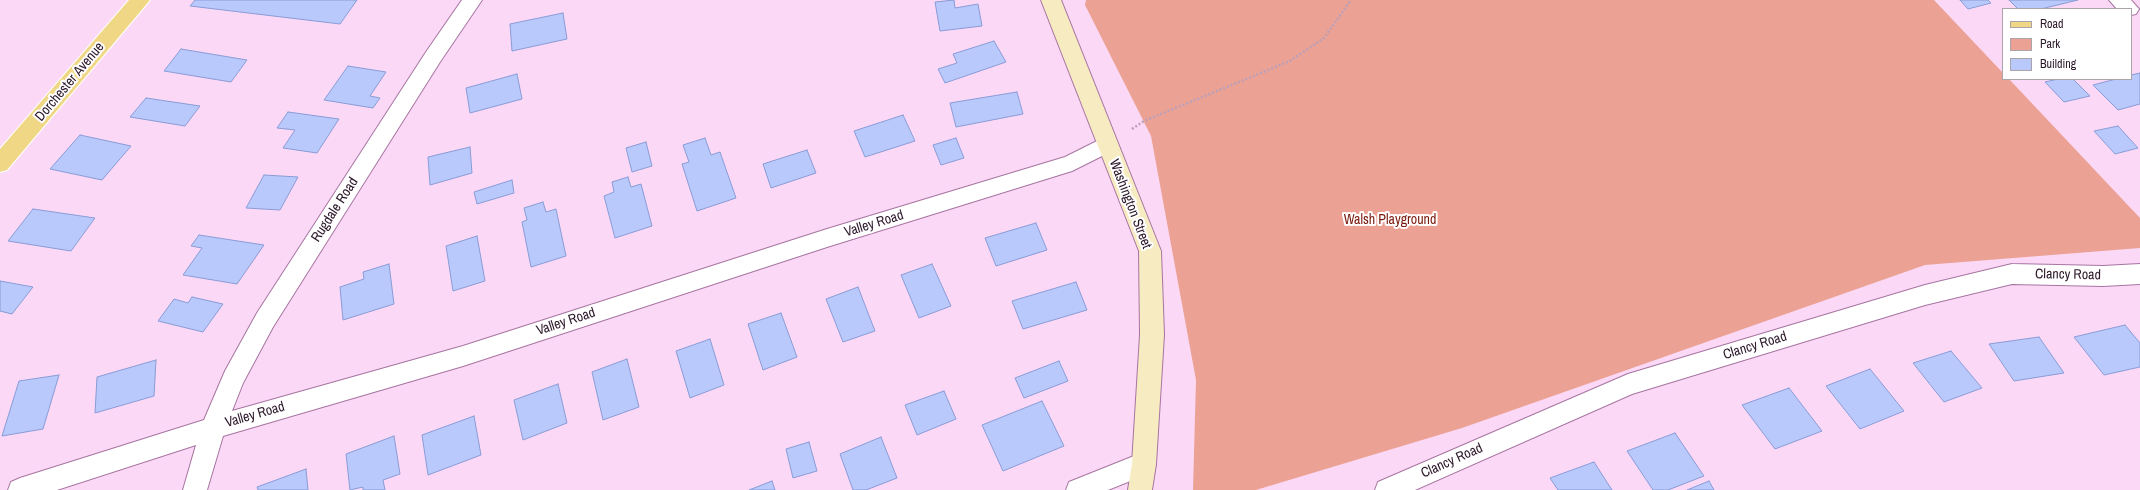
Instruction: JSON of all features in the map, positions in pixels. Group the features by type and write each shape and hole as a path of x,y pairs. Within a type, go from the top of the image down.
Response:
{"main road":[{"name":"Dorchester Avenue","path":"0,164 140,0"},
{"name":"Washington Street","path":"1051,0 1150,250 1152,335 1144,464 1140,490"}],"street":[{"name":"Rugdale Road","path":"195,490 213,428 233,379 265,320 432,58 472,0"},
{"path":"2119,0 2128,8"},
{"path":"2132,12 2140,19"},
{"name":"Valley Road","path":"20,490 213,428 463,356 819,241 1072,162 1107,144"},
{"name":"Clancy Road","path":"1387,490 1628,385 1925,295 2012,274 2103,276 2140,274"},
{"path":"1078,490 1144,464"}],"path":[{"path":"1107,144 1144,121 1290,61 1324,38 1352,0"}],"green space":[{"name":"Walsh Playground","path":"1086,0 1934,0 2002,72 2002,80 2010,80 2140,218 2140,248 1925,265 1462,428 1256,490 1193,490 1196,380 1151,136 1085,5"}],"building":[{"path":"195,0 357,0 340,24 190,6"},
{"path":"954,0 955,8 978,4 982,26 940,31 935,2"},
{"path":"1960,0 1988,0 1991,3 1968,9"},
{"path":"2009,0 2078,0 2045,8 2017,8"},
{"path":"563,13 567,39 512,51 510,24"},
{"path":"994,41 1006,62 945,83 938,69 957,63 953,54"},
{"path":"181,49 247,60 231,82 164,71"},
{"path":"348,66 386,72 370,96 380,98 373,108 324,100"},
{"path":"2140,73 2140,104 2118,110 2093,85 2112,80 2132,80 2132,75"},
{"path":"517,74 522,99 470,113 466,88"},
{"path":"2054,80 2074,80 2090,96 2064,102 2045,82"},
{"path":"1017,92 1023,114 956,127 950,103"},
{"path":"146,98 200,106 185,126 130,117"},
{"path":"288,112 339,119 317,153 283,148 295,130 277,128"},
{"path":"903,115 915,141 865,157 854,131"},
{"path":"2118,126 2138,148 2115,154 2094,131"},
{"path":"80,135 131,146 102,180 50,169"},
{"path":"705,138 711,155 720,152 736,198 697,211 682,164 689,162 683,145"},
{"path":"956,138 964,158 941,165 933,145"},
{"path":"646,142 652,166 632,172 626,148"},
{"path":"470,147 472,173 430,185 428,157"},
{"path":"807,150 816,173 771,188 763,164"},
{"path":"264,175 298,177 280,210 246,208"},
{"path":"628,177 631,187 641,184 652,226 615,238 604,196 614,192 612,182"},
{"path":"512,180 514,193 477,204 474,192"},
{"path":"543,202 546,212 556,209 566,256 531,267 522,222 527,220 524,208"},
{"path":"33,209 95,218 71,251 8,241"},
{"path":"1036,223 1047,250 996,266 985,238"},
{"path":"199,235 264,245 237,284 183,275 202,248 191,246"},
{"path":"477,236 485,281 453,291 446,246"},
{"path":"389,264 394,304 343,320 340,287 364,279 363,272"},
{"path":"932,264 951,306 919,318 901,275"},
{"path":"0,281 33,287 12,314 0,311"},
{"path":"1076,282 1087,310 1023,329 1012,301"},
{"path":"858,287 875,331 843,342 826,299"},
{"path":"192,297 223,304 203,332 158,321 174,299 188,303"},
{"path":"781,313 797,357 763,370 748,324"},
{"path":"2125,325 2140,343 2140,367 2104,375 2074,337"},
{"path":"2039,337 2064,373 2014,381 1989,344"},
{"path":"710,339 724,385 690,398 676,351"},
{"path":"1951,351 1982,388 1944,402 1913,363"},
{"path":"627,359 639,407 603,420 592,372"},
{"path":"156,360 154,396 95,413 97,377"},
{"path":"1059,361 1068,381 1024,398 1015,378"},
{"path":"1870,369 1904,411 1860,429 1826,386"},
{"path":"59,375 43,429 2,436 19,381"},
{"path":"558,384 567,423 523,440 514,400"},
{"path":"1789,388 1822,431 1775,449 1742,405"},
{"path":"944,391 956,419 917,435 905,405"},
{"path":"1042,401 1064,446 1003,471 982,425"},
{"path":"474,416 481,455 428,475 422,435"},
{"path":"1675,433 1704,476 1668,490 1653,490 1627,451"},
{"path":"394,436 400,474 383,480 385,490 363,490 363,487 350,490 346,454"},
{"path":"881,437 897,478 866,490 853,490 840,454"},
{"path":"809,442 817,471 793,478 786,449"},
{"path":"1594,462 1612,490 1558,490 1550,478"},
{"path":"306,469 308,490 258,490 257,487"},
{"path":"772,481 775,490 749,490"},
{"path":"1709,481 1714,490 1687,490"}]}
